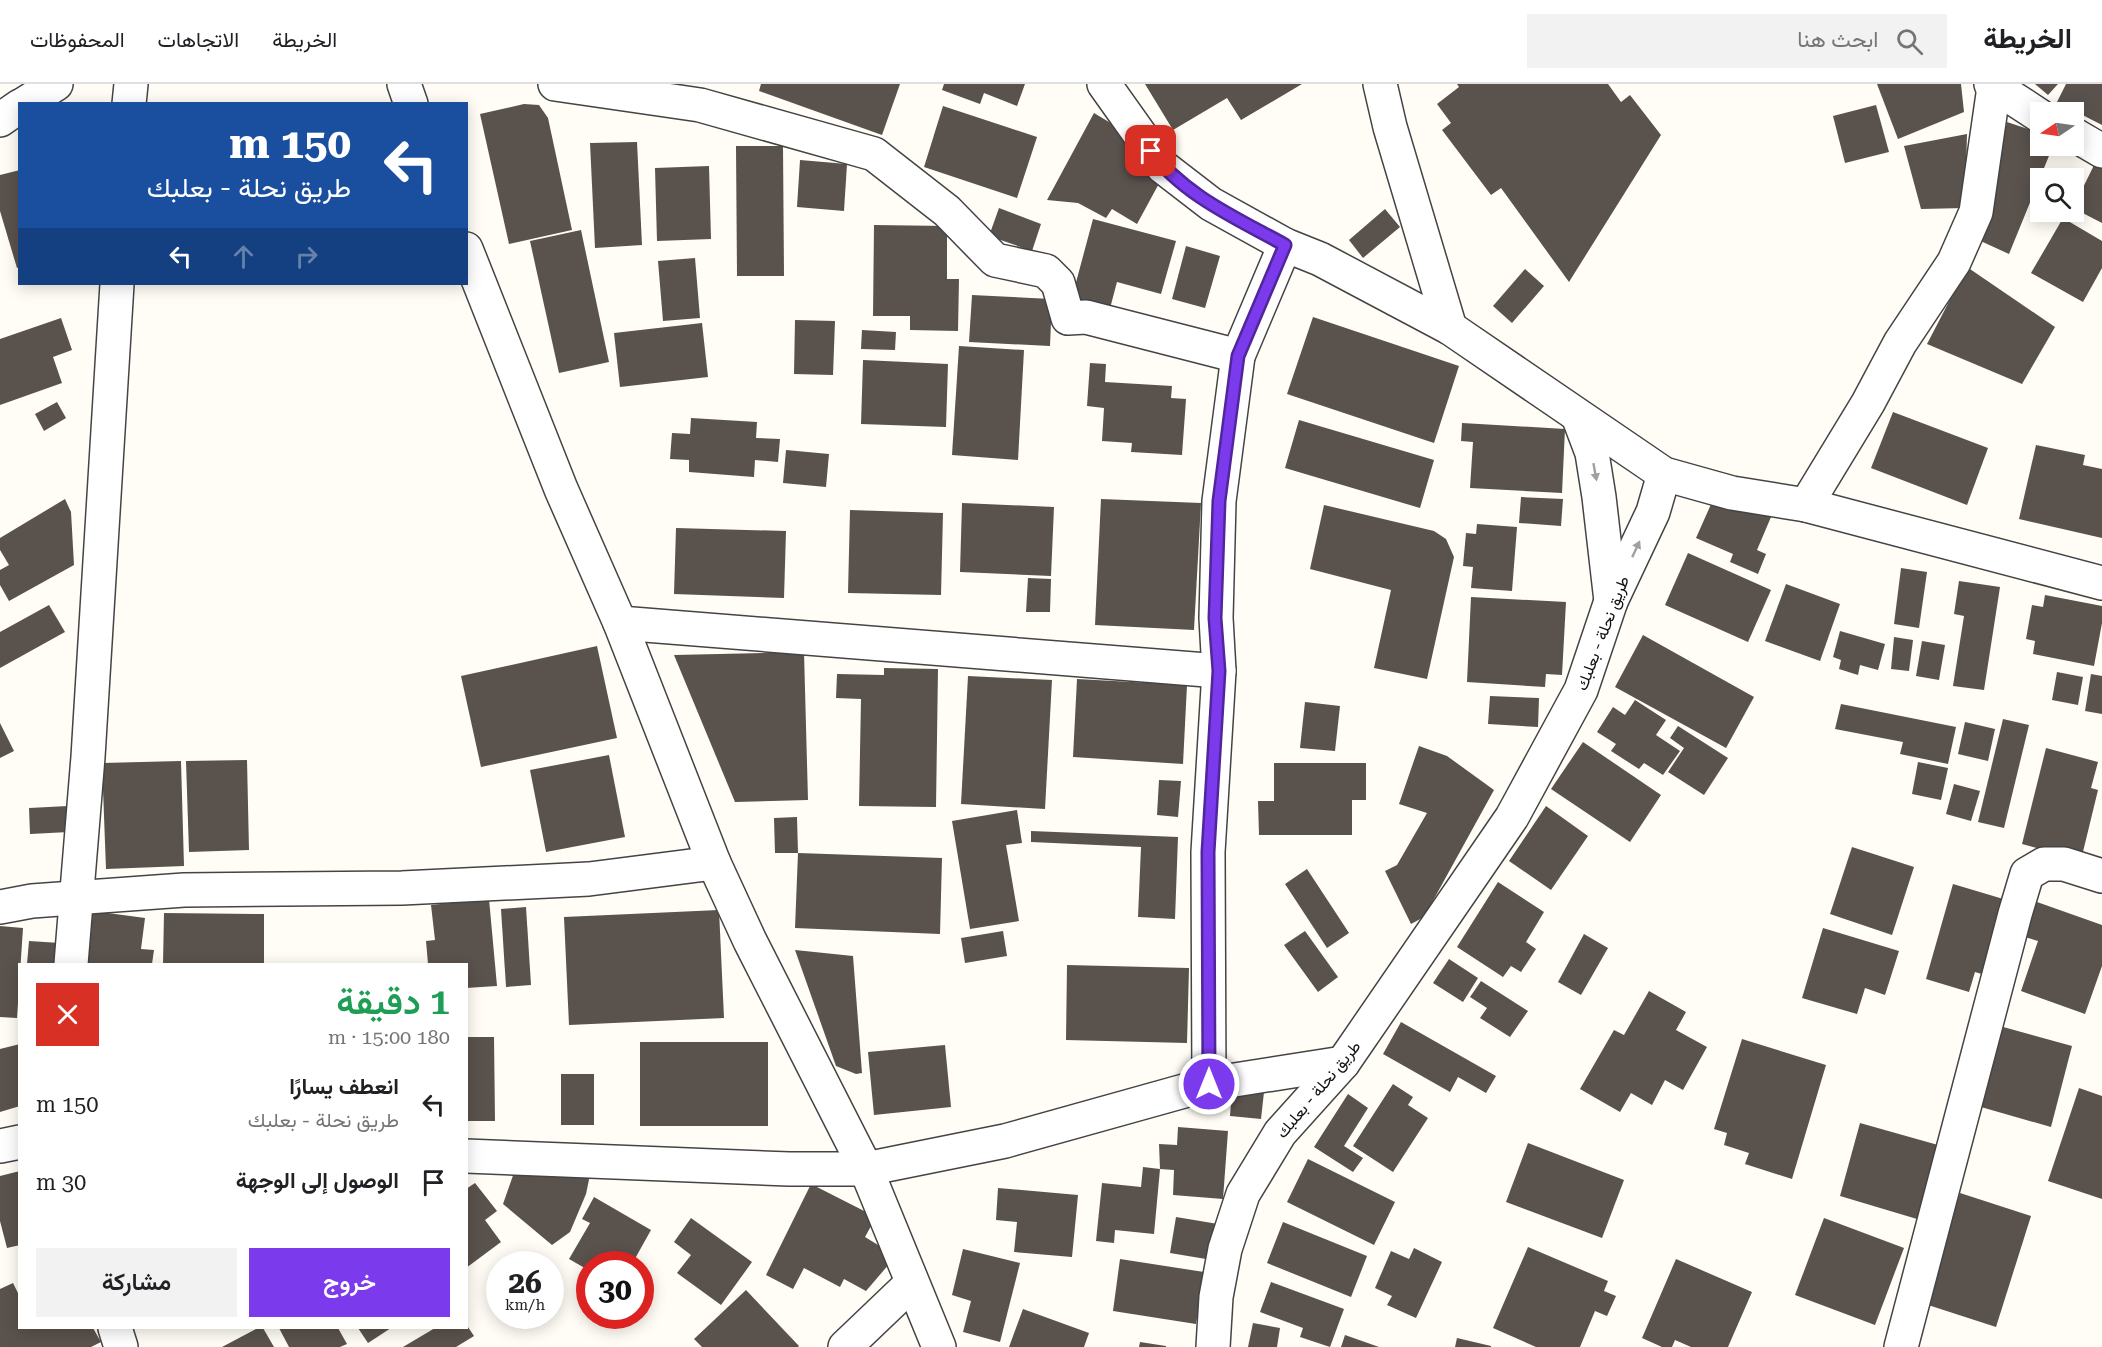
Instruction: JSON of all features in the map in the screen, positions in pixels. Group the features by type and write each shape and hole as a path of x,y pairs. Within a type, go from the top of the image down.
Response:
{"street":[{"path":"27,102 56,84"},
{"path":"129,102 131,84"},
{"path":"404,84 410,102"},
{"path":"555,84 700,105 874,154 947,211 995,260 1046,271 1058,283 1068,318 1086,317 1238,356"},
{"path":"1104,84 1163,167 1211,204 1285,245 1320,259 1450,328 1664,474 1732,493 1806,505 2102,583"},
{"path":"1380,84 1390,127 1450,328"},
{"path":"1806,505 1868,402 1900,343 1954,262 1976,212 1992,86 2030,110"},
{"path":"0,120 18,107"},
{"path":"2084,140 2102,151"},
{"path":"1209,1084 1208,852 1219,671 1215,618 1219,501 1238,356 1285,245"},
{"path":"468,254 561,489 620,623 714,863 750,941 866,1169 939,1347"},
{"path":"71,963 88,757 117,285"},
{"path":"1578,416 1592,453 1611,601"},
{"name":"طريق نحلة - بعلبك","path":"1214,1347 1216,1297 1225,1249 1243,1194 1280,1133 1343,1063 1512,818 1581,690 1611,601 1653,512 1664,474"},
{"path":"620,623 1219,671"},
{"path":"0,908 32,901 184,890 402,888 589,879 714,863"},
{"path":"1901,1347 2027,874 2044,864 2064,864 2102,876"},
{"path":"468,1156 789,1169 866,1169 1005,1141 1209,1084 1343,1063"},
{"path":"0,1146 18,1142"},
{"path":"845,1347 912,1283"},
{"path":"115,1329 121,1347"}],"building":[{"path":"761,84 900,84 882,135 759,91"},
{"path":"944,84 1025,84 1017,106 984,93 980,104 942,90"},
{"path":"1145,84 1302,84 1241,120 1227,98 1173,130"},
{"path":"1457,84 1608,84 1621,102 1630,95 1661,135 1569,282 1501,188 1491,195 1442,130 1451,123 1437,104 1459,87"},
{"path":"1877,84 1961,84 1964,112 1898,139"},
{"path":"2035,84 2058,84 2048,95"},
{"path":"2066,84 2102,84 2102,125 2084,116 2084,102 2057,102"},
{"path":"524,104 539,105 548,118 572,230 509,244 480,114"},
{"path":"1876,105 1889,152 1845,163 1833,116"},
{"path":"943,106 1037,137 1017,198 924,167"},
{"path":"1094,113 1119,128 1162,178 1137,224 1112,209 1106,218 1078,203 1047,200"},
{"path":"2007,122 2030,130 2030,156 2049,156 2044,168 2030,168 2030,202 2009,254 1974,238 1989,203"},
{"path":"1967,134 1965,208 1921,209 1904,146"},
{"path":"637,142 642,245 595,248 590,143"},
{"path":"736,146 783,146 784,276 737,276"},
{"path":"2097,159 2102,161 2102,223 2084,214 2084,186"},
{"path":"800,160 847,164 844,211 797,207"},
{"path":"709,166 711,239 657,241 655,168"},
{"path":"18,170 17,268 0,211 0,175"},
{"path":"999,208 1041,224 1032,251 989,236"},
{"path":"1385,209 1400,227 1363,258 1349,240"},
{"path":"1093,219 1176,241 1161,294 1117,282 1109,312 1071,301"},
{"path":"2061,222 2070,222 2102,241 2102,268 2083,302 2031,273"},
{"path":"874,225 947,226 947,279 959,279 958,331 910,330 910,316 873,316"},
{"path":"581,230 609,362 559,373 530,241"},
{"path":"1186,246 1220,256 1205,308 1172,299"},
{"path":"695,258 700,318 663,321 658,261"},
{"path":"1967,267 2055,327 2022,384 1927,344"},
{"path":"1525,269 1544,286 1512,323 1493,306"},
{"path":"972,295 1052,299 1050,346 969,342"},
{"path":"1313,317 1459,366 1434,443 1287,394"},
{"path":"61,318 72,350 53,357 62,383 0,405 0,339"},
{"path":"795,320 835,321 833,375 794,374"},
{"path":"702,323 708,377 620,387 614,333"},
{"path":"862,330 896,332 895,350 861,349"},
{"path":"959,346 1024,350 1018,460 952,455"},
{"path":"863,360 948,364 946,427 861,424"},
{"path":"1090,363 1106,364 1105,382 1172,386 1171,398 1186,399 1182,455 1131,452 1132,443 1102,441 1104,408 1087,406"},
{"path":"57,402 66,418 44,431 35,414"},
{"path":"1893,412 1988,448 1967,505 1871,468"},
{"path":"691,418 757,422 756,438 780,439 778,462 755,460 754,477 689,472 689,460 670,459 672,433 690,434"},
{"path":"1299,420 1434,460 1420,508 1285,468"},
{"path":"1462,423 1565,429 1562,493 1470,488 1473,442 1461,441"},
{"path":"2036,445 2085,455 2083,465 2102,469 2102,538 2019,519"},
{"path":"786,450 829,454 826,487 783,483"},
{"path":"1716,493 1771,517 1757,550 1766,554 1758,574 1730,562 1733,554 1696,538"},
{"path":"1521,497 1563,499 1561,526 1519,523"},
{"path":"65,499 71,512 74,565 9,601 0,585 0,570 9,565 0,550 0,538"},
{"path":"1101,499 1201,503 1194,630 1095,625"},
{"path":"962,503 1054,507 1051,576 960,572"},
{"path":"1324,505 1434,531 1446,539 1454,557 1427,679 1374,668 1391,590 1310,569"},
{"path":"850,510 943,513 941,595 848,593"},
{"path":"1477,524 1517,527 1512,591 1471,588 1473,567 1463,566 1466,533 1476,534"},
{"path":"676,528 786,531 784,598 674,594"},
{"path":"1688,553 1771,590 1748,642 1665,605"},
{"path":"1901,568 1927,572 1919,628 1894,624"},
{"path":"1028,578 1051,579 1050,612 1026,612"},
{"path":"1959,581 2000,587 1984,690 1953,686 1964,616 1954,614"},
{"path":"1786,584 1840,604 1820,661 1765,641"},
{"path":"2045,595 2102,606 2102,623 2094,666 2033,654 2035,641 2026,639 2032,605 2043,607"},
{"path":"1471,597 1566,602 1562,675 1546,674 1545,687 1467,682"},
{"path":"49,605 65,632 0,668 0,632"},
{"path":"1840,631 1885,644 1878,670 1860,665 1858,675 1839,669 1841,660 1833,657"},
{"path":"1643,635 1754,697 1726,748 1615,687"},
{"path":"1894,637 1913,640 1909,671 1891,669"},
{"path":"1922,641 1945,645 1939,680 1916,676"},
{"path":"597,646 617,738 481,767 461,676"},
{"path":"804,652 808,800 735,802 674,655"},
{"path":"884,668 938,669 936,807 859,806 861,699 836,698 837,674 884,675"},
{"path":"2057,672 2083,677 2078,705 2052,700"},
{"path":"2091,674 2102,676 2102,714 2085,711"},
{"path":"968,676 1052,680 1045,809 961,804"},
{"path":"1077,679 1187,685 1183,764 1073,757"},
{"path":"1490,696 1539,698 1538,727 1488,724"},
{"path":"1635,700 1666,720 1656,735 1680,751 1663,775 1644,763 1639,769 1611,751 1616,744 1597,732 1613,707 1625,715"},
{"path":"1305,702 1340,706 1335,751 1300,748"},
{"path":"1841,704 1956,727 1948,764 1900,754 1903,742 1835,729"},
{"path":"2003,719 2029,725 2004,828 1978,822"},
{"path":"1965,722 1995,729 1988,761 1958,754"},
{"path":"0,723 14,751 0,758"},
{"path":"1678,726 1728,758 1704,795 1668,772 1684,748 1670,738"},
{"path":"1583,742 1661,795 1630,842 1551,789"},
{"path":"1419,746 1447,756 1494,790 1424,917 1411,924 1385,871 1397,865 1427,813 1399,804"},
{"path":"2046,748 2098,762 2091,788 2098,790 2081,860 2022,844"},
{"path":"609,755 625,837 546,852 530,770"},
{"path":"247,760 249,850 189,852 186,761"},
{"path":"181,761 184,866 106,869 102,763"},
{"path":"1918,762 1948,768 1941,800 1912,794"},
{"path":"1274,763 1366,763 1366,800 1352,800 1352,835 1259,835 1258,801 1274,801"},
{"path":"1159,780 1181,781 1178,817 1157,815"},
{"path":"1954,784 1980,791 1971,821 1946,814"},
{"path":"68,806 69,832 30,834 29,808"},
{"path":"1546,806 1588,836 1551,890 1509,861"},
{"path":"1017,810 1022,843 1006,845 1019,921 970,929 952,821"},
{"path":"797,817 798,853 775,853 774,818"},
{"path":"1031,831 1178,837 1175,919 1138,917 1141,847 1031,842"},
{"path":"1852,847 1914,867 1892,935 1830,914"},
{"path":"798,853 942,858 940,934 795,928"},
{"path":"1307,869 1349,933 1327,948 1285,884"},
{"path":"1498,882 1544,912 1526,942 1536,949 1521,972 1511,966 1503,977 1457,947"},
{"path":"1953,884 2010,901 1988,976 1975,972 1969,992 1926,979"},
{"path":"489,899 497,986 468,988 468,963 428,963 426,941 435,940 431,905"},
{"path":"2037,902 2102,925 2102,966 2085,1014 2021,991 2038,941 2025,937"},
{"path":"526,907 531,985 506,987 501,909"},
{"path":"719,910 724,1018 569,1025 564,917"},
{"path":"93,911 145,918 141,949 154,950 152,963 88,963"},
{"path":"164,913 264,914 264,963 163,963"},
{"path":"0,926 23,928 21,963 18,963 17,1018 0,1017"},
{"path":"1823,928 1899,951 1885,995 1865,988 1857,1014 1802,998"},
{"path":"1003,931 1007,956 965,963 961,938"},
{"path":"1305,931 1338,977 1318,992 1284,945"},
{"path":"1584,934 1608,948 1581,995 1558,982"},
{"path":"29,941 60,943 58,963 27,963"},
{"path":"795,950 853,956 862,1073 856,1074 836,1066"},
{"path":"1449,959 1478,978 1463,1002 1433,983"},
{"path":"1067,965 1189,968 1187,1043 1066,1040"},
{"path":"1481,981 1528,1011 1510,1037 1480,1018 1487,1008 1470,997"},
{"path":"1649,991 1686,1012 1676,1030 1707,1047 1683,1090 1665,1080 1652,1105 1631,1093 1620,1112 1580,1089 1614,1030 1624,1035"},
{"path":"1401,1022 1496,1076 1486,1093 1458,1077 1450,1092 1383,1054"},
{"path":"1996,1025 2072,1046 2051,1127 1974,1105"},
{"path":"468,1037 494,1037 495,1121 468,1121"},
{"path":"1742,1039 1826,1065 1792,1179 1745,1164 1749,1153 1724,1145 1727,1133 1714,1129"},
{"path":"640,1042 768,1042 768,1126 640,1126"},
{"path":"18,1044 18,1107 0,1112 0,1049"},
{"path":"945,1045 951,1107 874,1115 868,1052"},
{"path":"561,1074 594,1074 594,1125 561,1125"},
{"path":"1393,1084 1413,1097 1408,1105 1428,1118 1393,1172 1353,1146"},
{"path":"2079,1088 2102,1096 2102,1199 2048,1181"},
{"path":"1232,1089 1264,1092 1261,1119 1230,1116"},
{"path":"1348,1094 1368,1108 1344,1146 1363,1158 1353,1172 1314,1147"},
{"path":"1860,1123 1938,1145 1917,1219 1840,1196"},
{"path":"1178,1127 1228,1131 1223,1199 1173,1195 1174,1170 1160,1169 1159,1144 1177,1145"},
{"path":"1528,1143 1624,1180 1602,1238 1506,1202"},
{"path":"1308,1159 1395,1202 1374,1245 1287,1202"},
{"path":"517,1164 591,1170 586,1194 570,1232 552,1245 503,1204"},
{"path":"1143,1167 1160,1169 1154,1234 1115,1230 1114,1243 1096,1241 1102,1183 1141,1187"},
{"path":"18,1172 18,1245 7,1248 0,1221 0,1176"},
{"path":"475,1183 497,1211 485,1220 501,1242 468,1267 468,1188"},
{"path":"811,1184 876,1217 865,1237 896,1256 866,1291 844,1279 840,1287 804,1268 793,1289 766,1275"},
{"path":"998,1188 1078,1195 1072,1257 1014,1252 1017,1222 996,1220"},
{"path":"1960,1193 2031,1216 1996,1327 1925,1304"},
{"path":"594,1197 651,1230 639,1251 576,1251 576,1263 569,1259 590,1223 582,1219"},
{"path":"1176,1217 1224,1225 1218,1261 1170,1253"},
{"path":"691,1218 752,1262 721,1305 677,1273 691,1255 674,1242"},
{"path":"1824,1218 1904,1248 1875,1325 1795,1295"},
{"path":"1283,1222 1367,1256 1351,1297 1267,1263"},
{"path":"1528,1247 1608,1281 1604,1291 1616,1296 1607,1316 1595,1311 1580,1347 1536,1347 1493,1328"},
{"path":"1414,1248 1442,1262 1416,1318 1387,1305 1392,1296 1375,1288 1391,1251 1409,1259"},
{"path":"963,1249 1020,1263 1000,1342 963,1332 971,1301 952,1295"},
{"path":"1120,1259 1204,1272 1196,1324 1113,1311"},
{"path":"1676,1259 1752,1292 1728,1347 1691,1347 1675,1340 1672,1347 1662,1347 1642,1338"},
{"path":"1271,1282 1344,1309 1330,1347 1300,1337 1303,1328 1260,1312"},
{"path":"13,1283 18,1293 18,1329 94,1329 101,1342 91,1347 0,1347 0,1289"},
{"path":"746,1290 798,1347 702,1347 694,1339"},
{"path":"1023,1309 1089,1333 1084,1347 1009,1347"},
{"path":"1253,1323 1280,1328 1277,1347 1248,1347"},
{"path":"468,1327 474,1336 456,1347 403,1347 433,1329 468,1329"},
{"path":"256,1329 264,1329 274,1347 222,1347"},
{"path":"280,1329 339,1329 347,1344 340,1347 289,1347"},
{"path":"359,1329 389,1329 368,1343"},
{"path":"1345,1335 1379,1347 1341,1347"},
{"path":"1457,1338 1491,1346 1491,1347 1455,1347"},
{"path":"1140,1342 1166,1346 1166,1347 1139,1347"}],"route":[{"path":"1151,151 1163,167 1211,204 1285,245 1238,356 1219,501 1215,618 1219,671 1208,852 1209,1084"}]}
